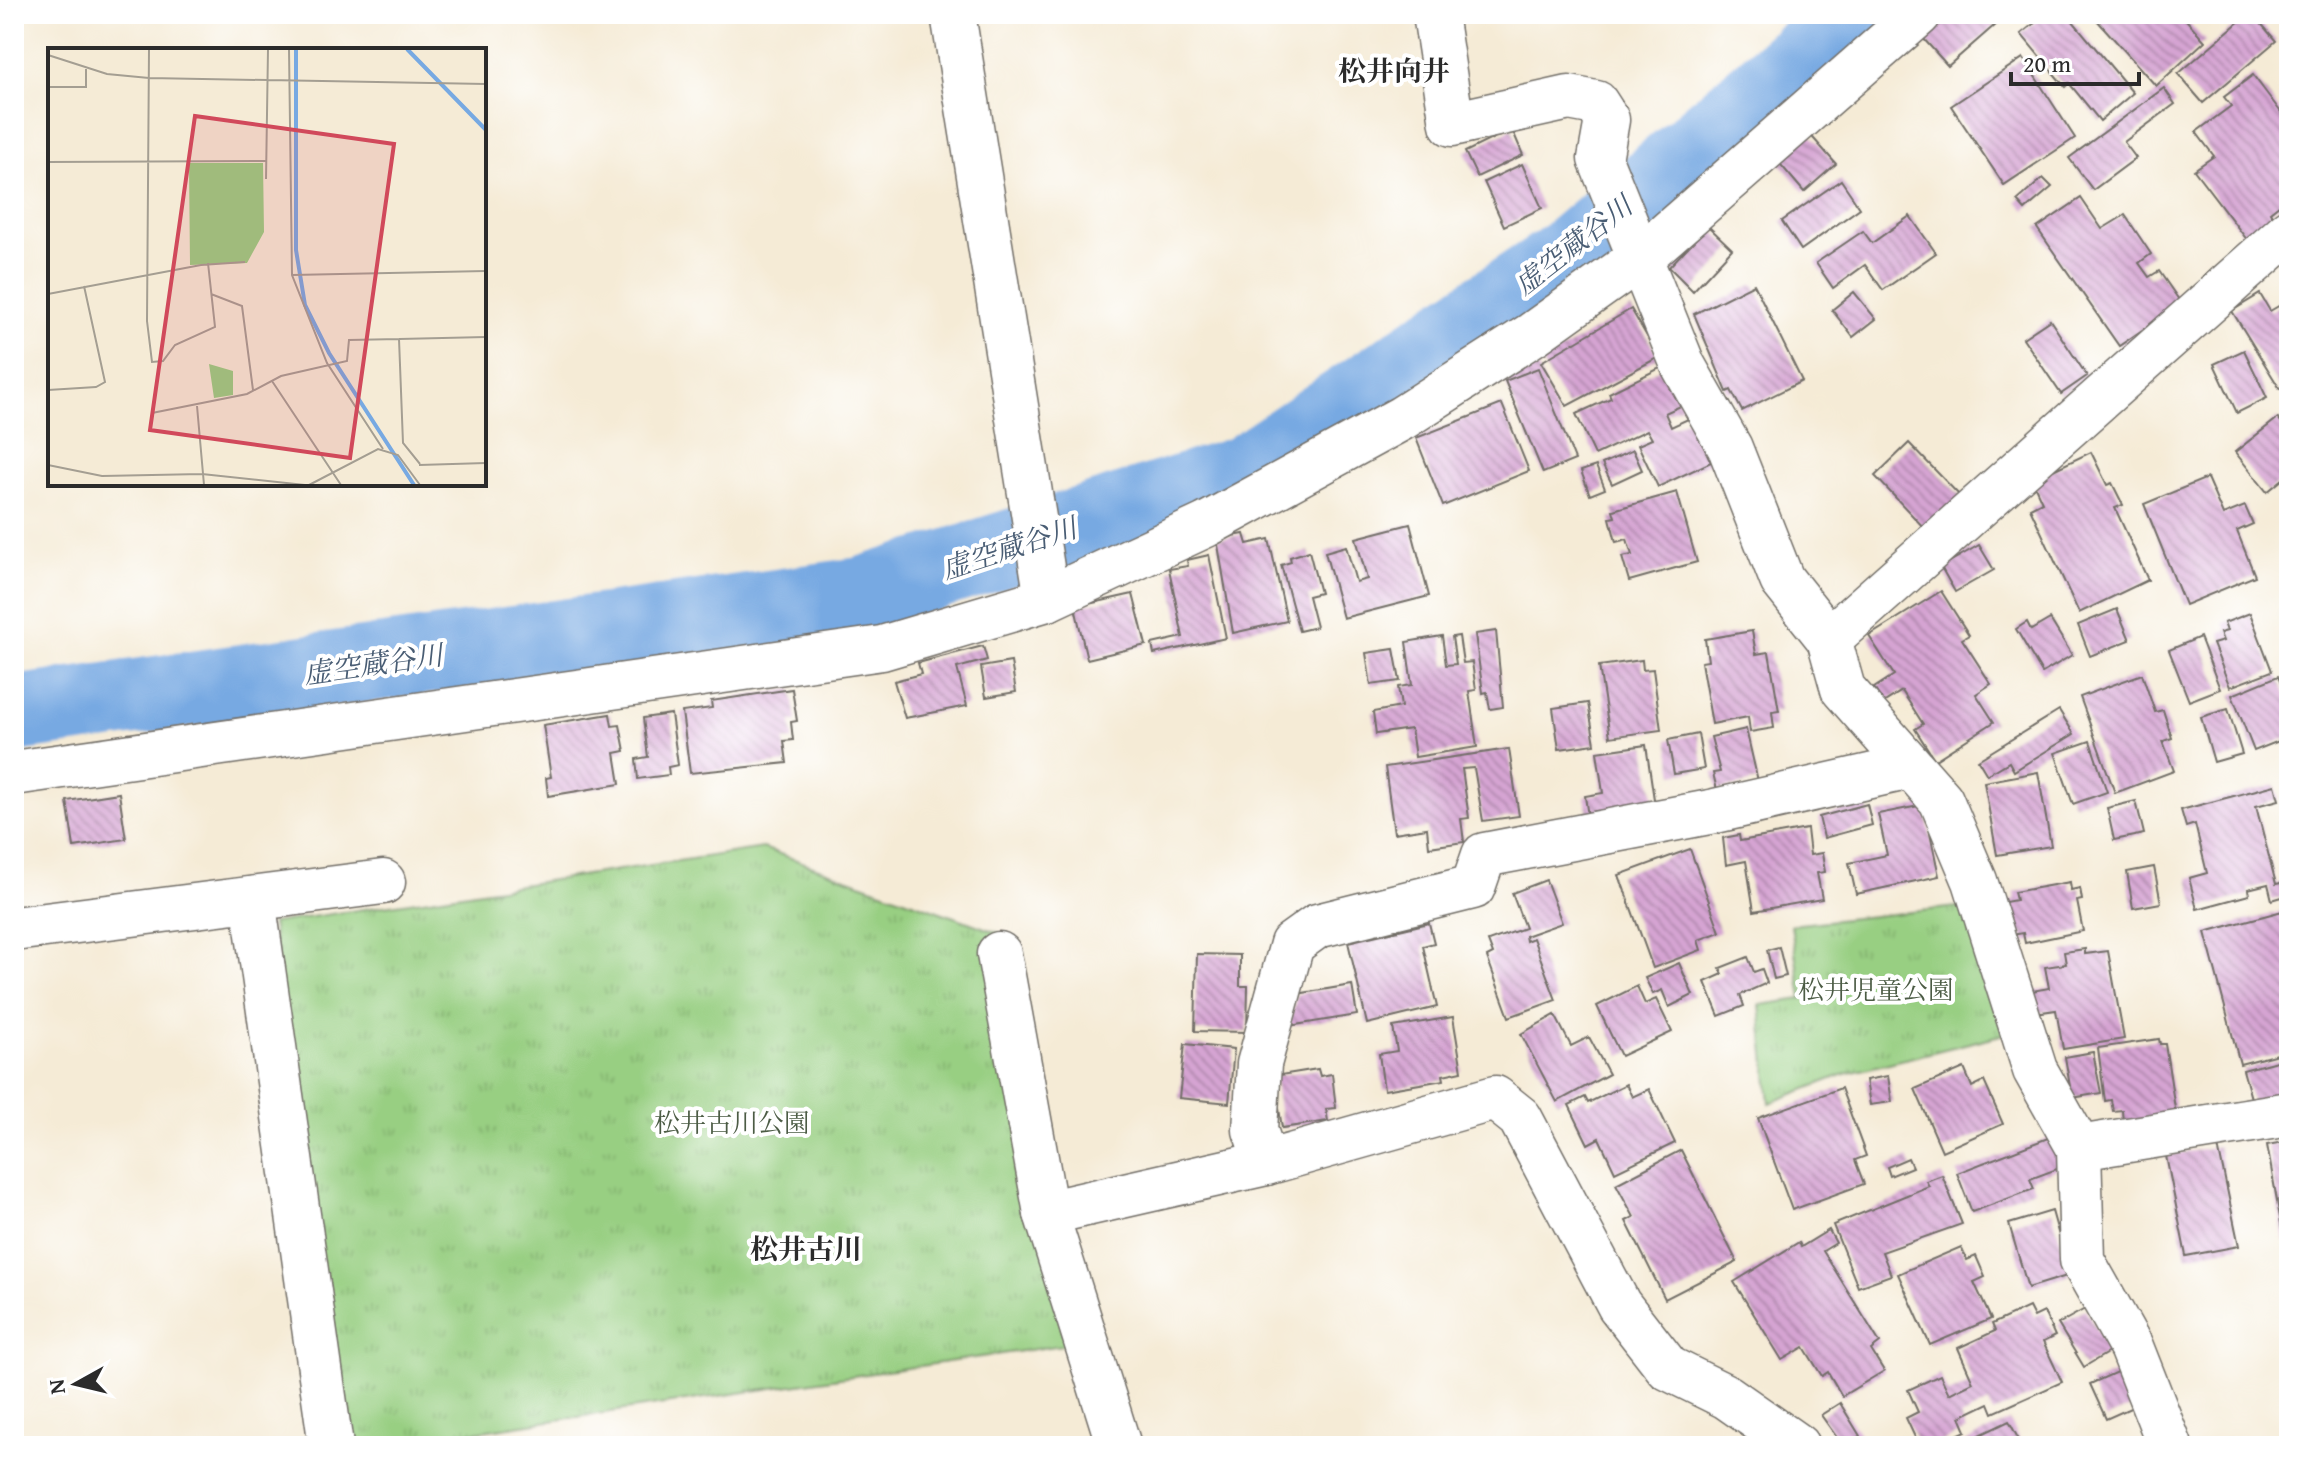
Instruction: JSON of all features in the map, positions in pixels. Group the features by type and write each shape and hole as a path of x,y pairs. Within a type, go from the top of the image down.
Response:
{"street":[{"path":"953,14 1047,599"},
{"path":"1435,14 1452,124 1569,98 1596,103 1607,120 1600,159 1683,365 1730,448 1782,580 1829,639 1843,689 1941,800 1975,881 2035,1070 2079,1148 2082,1260 2131,1347 2170,1446"},
{"path":"14,773 882,648 1047,599 1206,525 1402,418 1533,334 1641,257 1919,14"},
{"path":"1829,639 2289,231"},
{"path":"1266,1163 1255,1130 1259,1064 1292,944 1317,926 1473,887 1484,855 1715,811 1910,767"},
{"path":"14,929 383,882"},
{"path":"253,899 331,1446"},
{"path":"999,954 1046,1213 1119,1446"},
{"path":"1046,1213 1266,1163 1495,1098 1520,1118 1619,1305 1668,1368 1727,1397 1797,1446"},
{"path":"2079,1148 2289,1114"}],"green space":[{"name":"松井古川公園","path":"763,848 1007,936 1076,1343 381,1446 344,1446 272,923"},
{"name":"松井児童公園","path":"1966,906 2005,1034 1845,1074 1770,1103 1760,1005 1802,999 1791,925"}],"building":[{"path":"1949,14 1985,14 1995,25 1948,66 1922,37"},
{"path":"2046,14 2067,14 2133,93 2100,121 2069,83 2065,87 2021,34"},
{"path":"2101,14 2181,14 2205,41 2156,86 2096,19"},
{"path":"2248,14 2253,14 2276,41 2203,103 2178,74"},
{"path":"2023,58 2075,138 2004,185 1951,106"},
{"path":"2253,75 2289,123 2289,197 2270,212 2275,220 2248,241 2194,170 2214,156 2196,132 2231,106 2224,97"},
{"path":"2164,88 2175,104 2124,142 2136,158 2093,190 2069,158"},
{"path":"1512,129 1523,155 1477,177 1465,152"},
{"path":"1807,131 1836,164 1804,192 1776,159"},
{"path":"1522,164 1542,208 1504,226 1484,182"},
{"path":"2043,178 2052,187 2025,210 2017,201"},
{"path":"1841,180 1860,208 1801,250 1782,221"},
{"path":"2081,198 2102,229 2125,215 2151,254 2139,263 2149,277 2159,271 2181,303 2119,346 2037,228"},
{"path":"1910,216 1936,253 1883,290 1865,265 1833,288 1816,263 1863,231 1872,243"},
{"path":"1708,226 1732,249 1693,291 1669,267"},
{"path":"1754,284 1802,381 1742,411 1731,390 1727,392 1694,314"},
{"path":"1854,292 1876,319 1853,337 1832,310"},
{"path":"2260,294 2270,311 2289,300 2289,384 2280,389 2232,311"},
{"path":"1631,309 1659,357 1567,406 1541,362"},
{"path":"2050,320 2087,376 2061,394 2023,338"},
{"path":"2244,350 2267,398 2237,413 2214,364"},
{"path":"1664,366 1683,405 1665,413 1671,427 1690,418 1711,462 1658,487 1638,445 1652,439 1647,430 1595,455 1576,414 1611,398 1609,393"},
{"path":"1538,368 1575,460 1543,473 1505,381"},
{"path":"1502,404 1529,471 1443,506 1416,438"},
{"path":"2278,418 2289,433 2289,474 2267,492 2235,452"},
{"path":"1909,443 1962,498 1927,531 1875,476"},
{"path":"1633,450 1642,470 1612,484 1602,464"},
{"path":"2091,452 2107,485 2112,483 2123,505 2115,508 2148,580 2079,613 2030,508 2042,502 2032,480"},
{"path":"1596,466 1605,489 1590,495 1581,471"},
{"path":"2207,478 2223,515 2245,506 2253,524 2237,531 2255,576 2185,605 2144,504"},
{"path":"1677,492 1697,562 1629,581 1622,557 1632,555 1627,539 1616,542 1610,518 1615,517 1613,510"},
{"path":"1410,524 1429,596 1343,618 1325,552 1346,546 1356,582 1367,579 1356,538"},
{"path":"1244,534 1247,544 1269,539 1287,621 1233,633 1217,539"},
{"path":"1979,545 1994,570 1955,592 1941,567"},
{"path":"1309,551 1320,593 1308,596 1316,627 1299,631 1281,565 1291,562 1290,557"},
{"path":"1209,555 1226,638 1154,654 1152,644 1183,637 1169,569 1188,566 1187,560"},
{"path":"1941,591 1969,635 1962,639 1991,684 1976,694 1994,722 1935,760 1915,729 1923,724 1902,691 1883,703 1874,688 1894,675 1869,636"},
{"path":"1133,594 1146,645 1087,659 1075,607"},
{"path":"2117,609 2130,640 2090,656 2078,625"},
{"path":"2250,613 2272,671 2230,687 2213,644 2223,641 2220,633 2227,631 2224,623"},
{"path":"2050,619 2072,655 2042,673 2016,629 2027,622 2031,630"},
{"path":"1496,631 1503,707 1490,709 1487,692 1483,693 1475,634"},
{"path":"1752,631 1756,654 1769,652 1779,711 1772,712 1774,728 1750,732 1748,717 1712,724 1701,662 1708,661 1705,639"},
{"path":"1442,636 1446,665 1456,664 1452,637 1459,636 1463,663 1472,662 1476,690 1469,691 1477,747 1415,757 1411,729 1376,734 1373,712 1401,707 1398,687 1412,685 1406,642"},
{"path":"2200,637 2220,689 2189,701 2169,650"},
{"path":"983,646 987,660 957,668 967,706 905,718 894,681 921,674 918,663"},
{"path":"1394,649 1400,681 1371,685 1366,653"},
{"path":"1642,660 1643,670 1653,669 1661,730 1610,737 1599,666"},
{"path":"1011,662 1016,692 986,697 981,667"},
{"path":"2142,674 2155,712 2163,710 2172,738 2163,741 2174,771 2115,793 2080,697"},
{"path":"2278,676 2289,703 2289,737 2254,751 2232,695"},
{"path":"792,689 797,721 791,722 793,740 784,741 787,763 690,773 682,712 712,708 711,701"},
{"path":"1588,703 1595,744 1559,749 1553,708"},
{"path":"2228,709 2242,754 2214,762 2201,717"},
{"path":"2059,710 2074,734 2014,771 2009,762 1987,775 1978,760"},
{"path":"610,714 612,726 620,725 625,751 615,753 620,784 548,796 546,778 551,777 543,725"},
{"path":"671,714 678,765 668,767 669,775 638,779 636,759 648,757 643,718"},
{"path":"1746,729 1758,781 1717,790 1713,773 1720,772 1711,737"},
{"path":"1698,734 1704,769 1674,774 1668,740"},
{"path":"2090,741 2107,792 2073,804 2055,753"},
{"path":"1646,745 1655,806 1589,824 1585,796 1603,793 1597,752"},
{"path":"1509,749 1519,816 1483,821 1474,768 1462,769 1469,818 1461,819 1464,842 1429,847 1427,828 1394,833 1385,767"},
{"path":"2038,772 2051,846 1997,855 1984,782"},
{"path":"2275,785 2279,800 2256,806 2276,884 2286,882 2289,895 2272,900 2268,884 2248,889 2249,895 2197,909 2189,878 2207,873 2195,824 2186,827 2181,810"},
{"path":"119,793 126,839 74,847 67,801"},
{"path":"2136,801 2144,834 2114,840 2107,808"},
{"path":"1867,804 1872,825 1824,838 1819,817"},
{"path":"1924,805 1939,876 1856,894 1849,863 1887,855 1878,814"},
{"path":"1807,829 1810,855 1822,853 1825,872 1817,873 1822,899 1754,911 1746,861 1726,865 1723,838 1739,835 1740,841"},
{"path":"1690,849 1720,932 1698,940 1701,950 1653,968 1619,875"},
{"path":"2154,867 2161,903 2133,908 2127,872"},
{"path":"1546,880 1562,923 1525,936 1526,941 1533,938 1556,1000 1509,1017 1487,957 1493,954 1488,941 1525,928 1512,893"},
{"path":"2070,882 2071,890 2080,888 2082,900 2077,901 2083,931 2025,943 2023,933 2012,935 2005,902 2016,900 2014,892"},
{"path":"2286,910 2289,922 2289,1051 2240,1064 2205,932"},
{"path":"1429,923 1434,943 1423,946 1437,1007 1367,1024 1348,942"},
{"path":"1779,947 1786,976 1774,979 1767,950"},
{"path":"2085,949 2085,954 2108,951 2124,1039 2063,1049 2056,1010 2035,1013 2032,991 2049,988 2045,967 2066,964 2064,952"},
{"path":"1197,954 1240,955 1240,986 1248,986 1247,1032 1195,1031"},
{"path":"1748,957 1754,972 1762,969 1767,983 1740,995 1744,1006 1719,1016 1705,982 1723,974 1720,968"},
{"path":"1679,963 1693,995 1669,1007 1662,990 1653,994 1645,978"},
{"path":"1352,985 1357,1015 1289,1026 1297,994"},
{"path":"1637,986 1645,1004 1656,999 1672,1032 1621,1056 1597,1006"},
{"path":"1555,1015 1571,1046 1589,1037 1609,1074 1557,1102 1521,1034"},
{"path":"1453,1017 1462,1071 1443,1075 1444,1080 1384,1090 1379,1054 1397,1051 1393,1027"},
{"path":"2159,1039 2160,1044 2165,1044 2176,1115 2123,1123 2122,1110 2113,1111 2111,1100 2105,1101 2098,1048"},
{"path":"1185,1044 1234,1049 1229,1103 1179,1098"},
{"path":"2093,1052 2101,1093 2072,1098 2065,1057"},
{"path":"2284,1059 2289,1069 2289,1093 2252,1102 2243,1070"},
{"path":"1964,1068 1972,1087 1984,1081 2003,1124 1942,1151 1915,1089"},
{"path":"1318,1069 1320,1076 1332,1074 1336,1108 1326,1109 1328,1121 1282,1128 1274,1076"},
{"path":"1888,1076 1892,1102 1870,1105 1866,1080"},
{"path":"1626,1084 1632,1097 1649,1089 1675,1143 1615,1172 1599,1138 1588,1144 1569,1105 1585,1097 1588,1103"},
{"path":"1841,1088 1866,1156 1855,1160 1864,1184 1792,1210 1758,1118"},
{"path":"2053,1136 2065,1166 2030,1179 2034,1189 1972,1212 1957,1173"},
{"path":"2289,1141 2289,1239 2284,1240 2267,1145"},
{"path":"2218,1146 2239,1246 2186,1256 2166,1156"},
{"path":"1681,1150 1737,1262 1665,1299 1626,1221 1634,1217 1616,1184"},
{"path":"1908,1158 1912,1167 1890,1176 1887,1167"},
{"path":"1942,1175 1962,1224 1882,1252 1891,1275 1858,1287 1833,1225 1929,1186 1926,1181"},
{"path":"2052,1211 2070,1275 2028,1288 2009,1224"},
{"path":"1829,1230 1836,1243 1823,1251 1880,1343 1871,1350 1884,1371 1842,1396 1828,1372 1822,1376 1804,1347 1782,1360 1734,1282 1799,1242 1801,1247"},
{"path":"1961,1247 1967,1260 1976,1256 1985,1277 1974,1282 1991,1319 1930,1345 1898,1274"},
{"path":"2029,1307 2034,1317 2044,1312 2055,1336 2043,1342 2062,1382 1993,1413 1989,1403 1960,1417 1966,1431 1933,1446 1919,1446 1906,1418 1918,1412 1908,1390 1940,1375 1949,1394 1973,1382 1958,1348 1995,1331 1992,1324"},
{"path":"2085,1309 2109,1352 2084,1367 2058,1324"},
{"path":"2119,1371 2135,1406 2106,1419 2090,1384"},
{"path":"1840,1403 1860,1436 1843,1446 1821,1415"},
{"path":"2009,1421 2022,1446 1957,1446"}],"waterway":[{"name":"虚空蔵谷川","path":"14,714 862,595 1244,473 1566,257 1852,14"}],"district":[{"name":"松井向井","path":"1394,71"},
{"name":"松井古川","path":"806,1249"}]}
